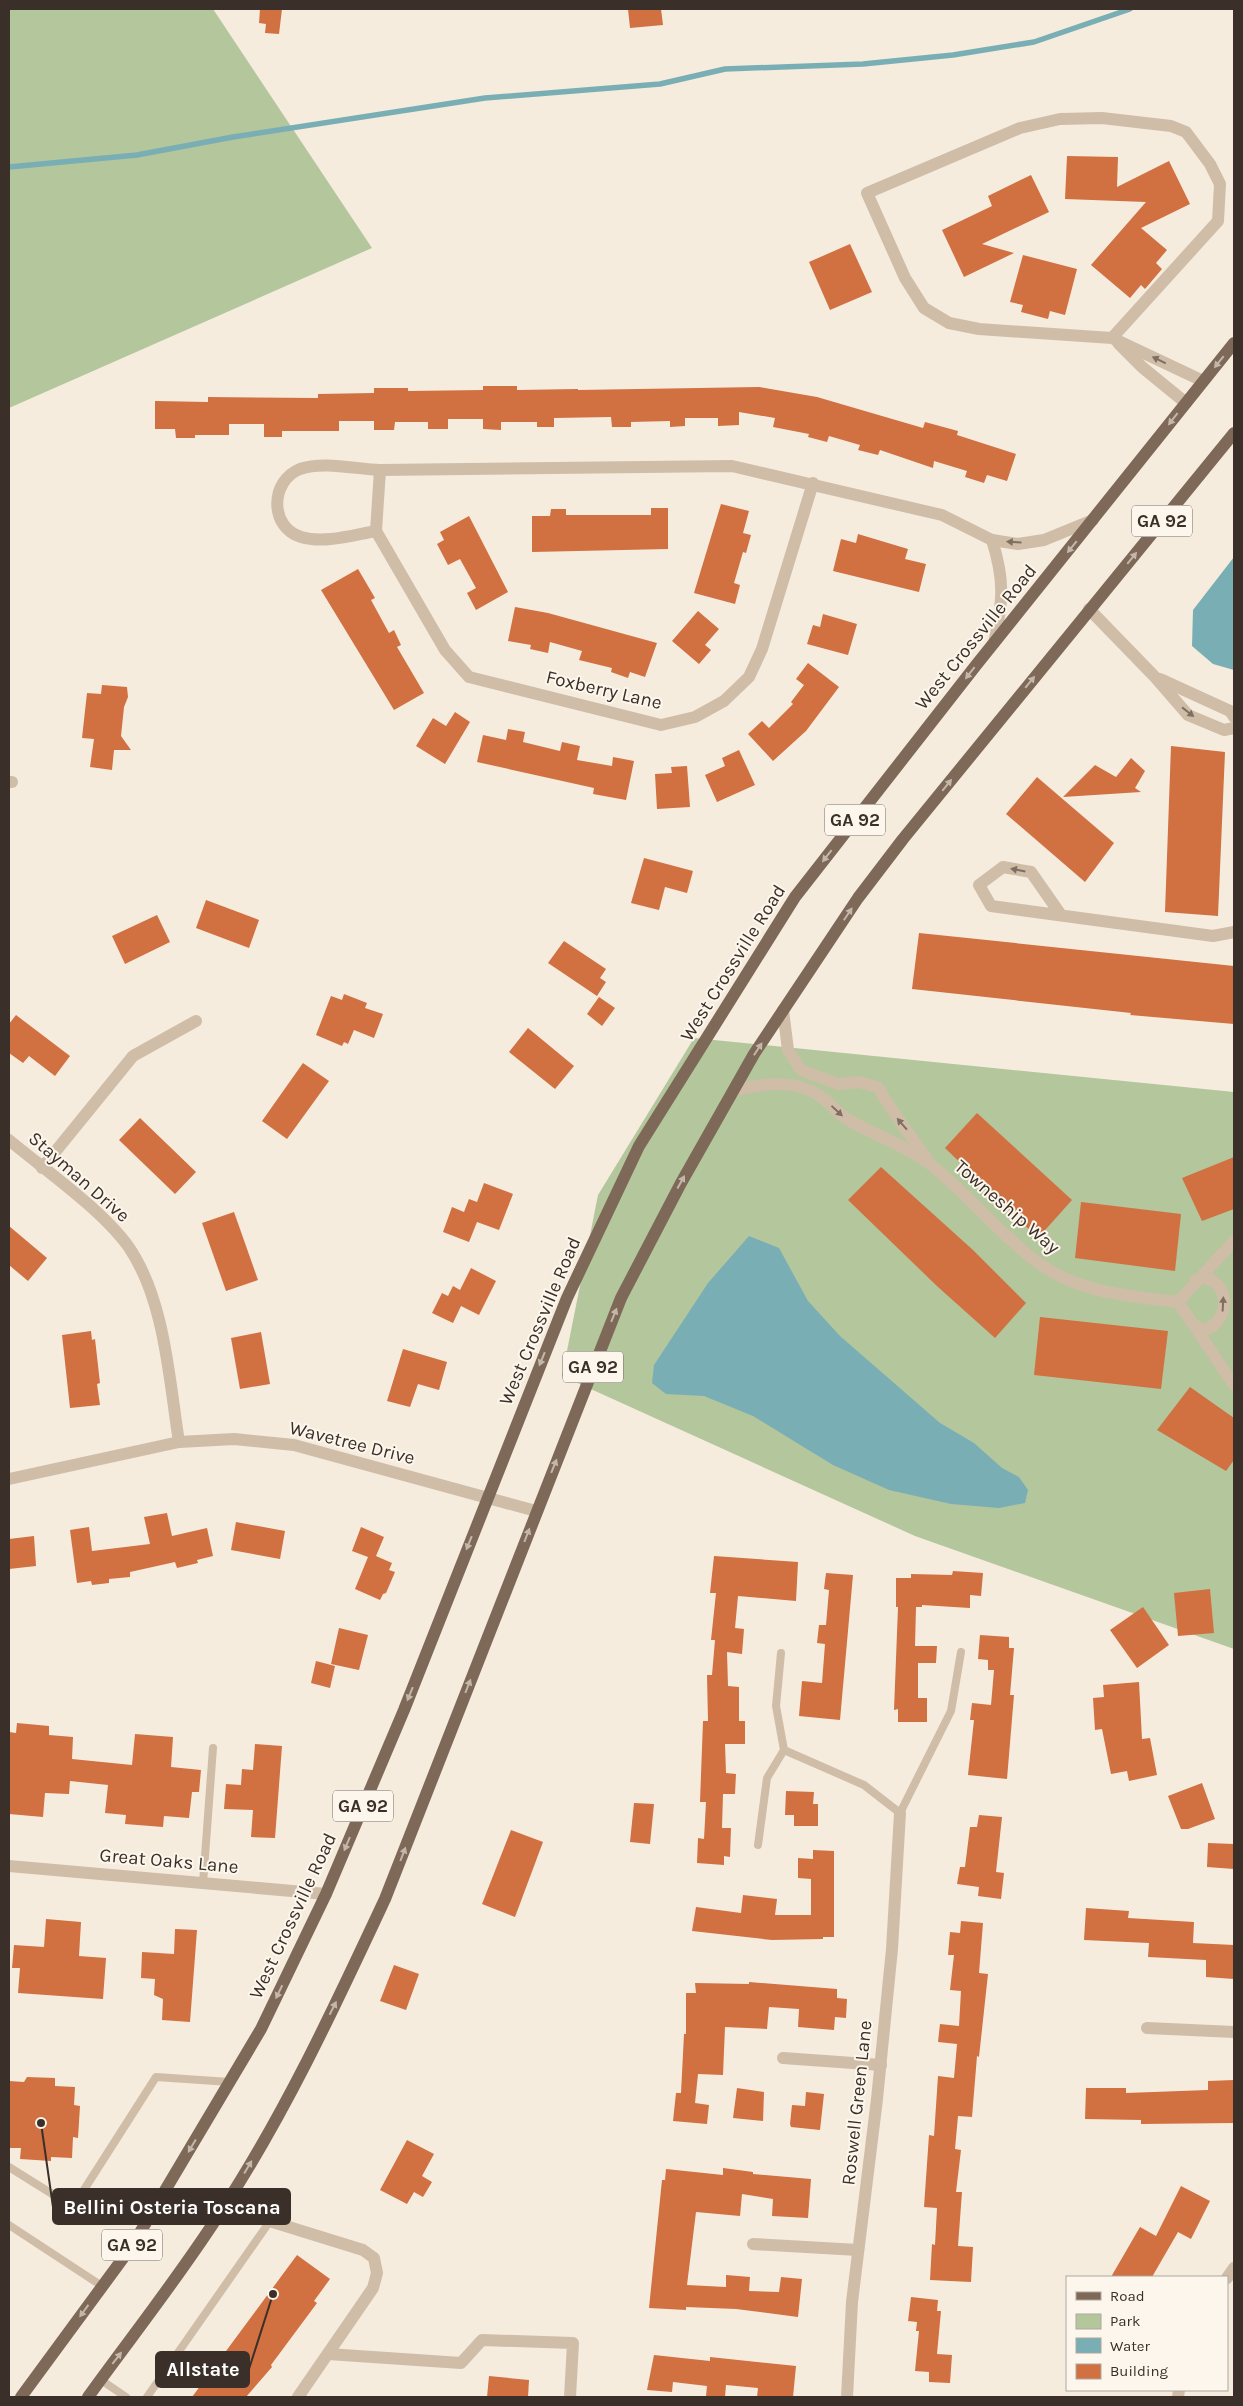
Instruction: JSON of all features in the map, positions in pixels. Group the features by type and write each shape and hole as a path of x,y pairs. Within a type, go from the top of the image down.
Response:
{"main road":[{"name":"West Crossville Road","path":"21,2397 132,2246 261,2029 326,1894 404,1710 567,1298 639,1146 795,897 994,643 1234,343"},
{"name":"GA 92","path":"88,2397 146,2321 224,2207 279,2116 340,1996 385,1899 621,1298 681,1183 733,1091 783,1010 858,898 903,838 1234,433"}],"street":[{"path":"1112,338 1218,221 1220,184 1210,164 1186,132 1171,126 1102,118 1060,119 1020,128 867,192 905,278 924,308 950,323 980,329 1112,338 1203,381"},
{"path":"1112,338 1142,367 1186,403"},
{"path":"380,470 376,530 325,539 300,537 285,527 279,514 278,491 289,475 301,469 324,466 380,470 732,466 942,515 992,540 1018,544 1044,540 1093,520"},
{"name":"Foxberry Lane","path":"376,530 445,650 469,677 661,725 702,713 724,701 749,677 762,649 813,484"},
{"path":"992,540 1000,566 1002,606 994,643"},
{"path":"1089,609 1155,677 1188,715 1224,730 1234,728"},
{"path":"1155,677 1230,711 1234,717"},
{"path":"1062,915 1031,872 1003,867 979,885 992,906 1213,936 1234,932"},
{"name":"Towneship Way","path":"783,1010 788,1050 801,1070 838,1084 859,1082 878,1087 891,1111 908,1131 930,1164"},
{"path":"42,1168 133,1056 196,1022"},
{"name":"Towneship Way","path":"733,1091 758,1084 796,1085 823,1097 845,1118 893,1142 930,1164 1037,1262 1068,1279 1102,1292 1178,1302"},
{"name":"Stayman Drive","path":"9,1140 109,1224 128,1246 142,1271 157,1313 179,1442"},
{"path":"1234,1241 1195,1281 1178,1302 1234,1385"},
{"path":"1194,1324 1205,1330 1214,1327 1223,1313 1225,1298 1220,1287 1212,1278 1202,1277 1195,1281"},
{"name":"Wavetree Drive","path":"9,1479 179,1442 234,1439 294,1445 536,1511"},
{"name":"Roswell Green Lane","path":"847,2397 852,2302 881,2065 892,1949 900,1813"},
{"name":"Great Oaks Lane","path":"9,1866 326,1894"},
{"path":"1146,2028 1234,2032"},
{"path":"783,2058 881,2065"},
{"path":"224,2207 363,2250 374,2258 377,2273 373,2288 298,2397"},
{"path":"753,2244 858,2250"},
{"path":"328,2354 461,2363 482,2340 573,2343 570,2397"}],"lane":[{"path":"784,1750 864,1785 900,1813 951,1711 961,1652"},
{"path":"758,1845 767,1778 784,1750 776,1706 781,1653"},
{"path":"203,1883 213,1748"},
{"path":"9,2168 73,2208 156,2077 230,2082"},
{"path":"147,2397 270,2221"},
{"path":"9,2225 102,2286"},
{"path":"100,2380 126,2397"}],"green space":[{"path":"9,9 213,9 372,248 9,408"},
{"path":"694,1038 1234,1092 1234,1649 915,1536 562,1376 598,1195"}],"water":[{"path":"1234,557 1234,670 1213,664 1192,646 1193,610"},
{"path":"749,1236 779,1248 808,1301 840,1336 940,1423 974,1443 1002,1468 1019,1477 1028,1490 1025,1503 999,1508 951,1504 889,1490 833,1465 753,1416 704,1396 666,1394 652,1383 654,1365 708,1283"}],"building":[{"path":"260,9 282,9 279,34 265,33 266,24 259,23"},
{"path":"628,9 661,9 663,25 630,28"},
{"path":"1067,156 1118,157 1117,187 1169,161 1190,204 1141,228 1167,250 1156,263 1162,269 1145,289 1141,285 1130,298 1091,265 1146,202 1065,199"},
{"path":"1031,175 1049,212 982,244 1014,253 964,277 942,230 992,206 988,196"},
{"path":"850,244 872,292 830,310 809,262"},
{"path":"1023,255 1077,269 1065,315 1050,311 1048,319 1021,312 1023,305 1010,302"},
{"path":"483,386 517,386 517,390 759,387 817,397 923,428 925,422 958,431 957,435 1016,454 1007,481 987,475 984,483 965,477 967,471 934,461 933,468 880,450 878,455 858,450 860,445 829,436 827,442 808,437 809,434 773,427 775,418 739,412 739,425 718,426 718,418 685,418 685,426 670,427 670,421 631,422 631,427 612,427 611,417 554,418 554,427 537,427 537,422 501,422 501,430 483,429 483,419 448,419 448,429 428,429 428,422 395,422 394,430 374,430 374,421 339,421 339,431 282,431 282,437 264,437 264,424 229,424 229,435 195,435 195,438 176,438 175,429 155,429 155,401 208,402 208,397 318,398 318,394 374,393 374,388 408,388 408,391 483,390"},
{"path":"721,504 749,511 743,533 751,535 746,553 743,552 734,583 740,585 735,604 694,593"},
{"path":"651,508 668,508 668,549 532,552 532,516 550,516 551,509 566,509 566,515 651,515"},
{"path":"469,516 508,592 476,610 467,593 476,588 460,559 448,565 437,544 444,540 440,532"},
{"path":"858,534 908,549 905,559 926,564 919,592 833,571 841,539 856,543"},
{"path":"358,569 375,598 371,600 389,633 394,630 401,645 397,647 424,693 394,710 321,590"},
{"path":"515,607 548,613 657,643 645,677 630,672 628,678 611,672 612,668 579,660 582,651 550,642 548,653 530,649 531,645 508,641"},
{"path":"698,611 719,629 705,645 711,650 699,664 672,641"},
{"path":"823,614 857,624 848,655 807,644 813,625 820,627"},
{"path":"808,663 839,687 806,731 773,761 748,734 762,721 769,728 793,704 791,702 804,685 796,679"},
{"path":"102,685 127,687 128,697 124,707 121,736 131,750 114,750 112,770 90,767 94,739 82,738 87,693 101,694"},
{"path":"455,712 470,722 445,764 416,746 433,718 446,726"},
{"path":"508,729 525,732 523,742 560,751 562,742 580,746 577,760 612,766 613,757 634,761 626,800 593,794 594,788 477,762 483,735 506,740"},
{"path":"1171,746 1225,752 1218,916 1165,912"},
{"path":"739,750 755,785 717,802 705,775 725,766 722,758"},
{"path":"1131,758 1145,771 1135,788 1141,792 1063,797 1095,765 1116,777"},
{"path":"687,766 690,807 657,809 655,774 672,773 671,767"},
{"path":"1037,777 1114,843 1085,882 1006,814"},
{"path":"644,858 693,871 687,893 665,887 659,910 631,903"},
{"path":"206,900 259,920 249,948 196,928"},
{"path":"157,915 170,942 125,964 112,936"},
{"path":"919,933 1234,966 1234,1024 1130,1015 1131,1013 912,989"},
{"path":"564,941 606,969 600,978 606,982 597,996 548,963"},
{"path":"344,994 367,1003 365,1008 383,1014 374,1038 354,1030 348,1044 344,1042 342,1046 316,1035 331,996 342,1000"},
{"path":"599,997 615,1008 602,1026 587,1014"},
{"path":"16,1015 70,1056 55,1076 29,1056 23,1063 9,1053 9,1024"},
{"path":"528,1028 574,1066 555,1089 509,1052"},
{"path":"303,1063 329,1081 287,1139 262,1121"},
{"path":"977,1113 1072,1200 1038,1238 945,1148"},
{"path":"140,1118 196,1172 175,1194 119,1140"},
{"path":"1234,1157 1234,1209 1202,1221 1182,1178"},
{"path":"881,1167 973,1250 1026,1303 995,1338 938,1287 848,1200"},
{"path":"484,1183 513,1194 499,1230 477,1222 469,1242 443,1232 452,1207 464,1212 469,1199 477,1202"},
{"path":"1081,1202 1181,1214 1175,1271 1075,1258"},
{"path":"234,1212 258,1280 226,1291 202,1223"},
{"path":"9,1226 47,1258 28,1281 9,1265"},
{"path":"471,1268 496,1281 479,1315 461,1306 453,1323 432,1313 442,1293 448,1296 453,1286 460,1290"},
{"path":"1040,1317 1168,1331 1161,1389 1034,1375"},
{"path":"91,1331 92,1340 95,1339 100,1383 97,1384 100,1405 70,1408 62,1335"},
{"path":"261,1332 270,1384 240,1389 231,1338"},
{"path":"403,1349 447,1362 439,1390 418,1384 410,1407 387,1401"},
{"path":"1190,1387 1234,1418 1234,1460 1226,1471 1157,1430"},
{"path":"167,1513 172,1536 207,1528 213,1556 197,1560 198,1563 177,1568 175,1562 130,1572 130,1577 109,1579 109,1583 92,1585 91,1581 77,1583 70,1530 89,1527 92,1551 150,1544 144,1517"},
{"path":"236,1522 285,1531 280,1559 231,1550"},
{"path":"361,1527 384,1537 376,1556 392,1563 389,1570 395,1572 386,1593 383,1594 380,1600 355,1589 368,1557 352,1551"},
{"path":"34,1536 36,1566 9,1569 9,1539"},
{"path":"714,1556 798,1562 796,1601 738,1596 735,1628 744,1629 742,1654 727,1652 728,1686 739,1687 739,1721 745,1721 745,1744 725,1744 726,1773 736,1774 735,1794 723,1794 722,1828 731,1828 730,1857 724,1856 724,1865 697,1863 698,1838 704,1839 706,1802 700,1802 703,1721 708,1721 707,1675 712,1675 715,1640 711,1640 716,1593 710,1593"},
{"path":"953,1571 983,1573 981,1596 970,1595 970,1608 922,1605 922,1607 916,1607 915,1646 937,1646 936,1663 918,1663 918,1698 927,1698 927,1722 898,1722 898,1709 894,1710 898,1607 896,1607 896,1578 911,1578 911,1574 952,1575"},
{"path":"826,1573 853,1575 840,1720 799,1716 802,1681 822,1683 825,1644 817,1643 819,1625 826,1625 829,1590 824,1589"},
{"path":"1210,1589 1214,1633 1178,1636 1174,1593"},
{"path":"1143,1607 1169,1645 1137,1668 1110,1630"},
{"path":"339,1628 368,1635 359,1670 331,1664"},
{"path":"980,1635 1009,1637 1009,1648 1014,1648 1010,1695 1014,1695 1007,1779 968,1775 974,1720 970,1720 972,1703 991,1705 994,1670 988,1670 988,1660 978,1659"},
{"path":"316,1661 335,1666 330,1688 311,1683"},
{"path":"1139,1682 1142,1739 1150,1738 1157,1775 1129,1781 1127,1771 1111,1774 1102,1729 1095,1730 1093,1698 1104,1697 1103,1685"},
{"path":"17,1723 49,1726 49,1735 73,1737 72,1759 132,1765 135,1734 173,1737 171,1767 201,1770 199,1792 192,1792 189,1818 164,1816 163,1827 125,1824 126,1815 105,1813 108,1785 70,1781 69,1794 45,1793 43,1817 9,1814 9,1732 16,1733"},
{"path":"255,1744 282,1746 275,1838 251,1837 253,1810 224,1809 226,1784 241,1785 242,1769 253,1770"},
{"path":"1202,1783 1215,1819 1188,1829 1181,1829 1168,1796"},
{"path":"786,1791 814,1792 813,1804 818,1804 818,1826 794,1826 794,1815 785,1815"},
{"path":"634,1803 654,1804 650,1844 630,1842"},
{"path":"979,1815 1002,1817 996,1872 1004,1873 1001,1899 978,1896 979,1887 957,1884 960,1867 965,1867 970,1827 977,1827"},
{"path":"511,1830 543,1842 515,1917 482,1904"},
{"path":"1208,1843 1234,1844 1234,1869 1207,1867"},
{"path":"813,1850 834,1851 834,1937 772,1940 692,1931 696,1907 741,1913 743,1895 777,1899 775,1915 811,1915 811,1879 798,1878 798,1858 813,1859"},
{"path":"1086,1908 1129,1911 1128,1918 1194,1922 1193,1943 1234,1945 1234,1979 1206,1977 1206,1960 1148,1957 1149,1943 1084,1940"},
{"path":"46,1919 81,1922 79,1956 106,1958 103,1999 18,1993 20,1968 12,1968 14,1945 44,1947"},
{"path":"961,1921 983,1923 979,1973 988,1974 979,2057 977,2056 972,2117 958,2116 955,2149 961,2150 956,2192 962,2192 958,2246 973,2247 971,2282 930,2280 932,2244 935,2245 937,2208 924,2207 929,2135 934,2136 938,2076 954,2078 957,2044 938,2042 940,2024 959,2026 961,1991 950,1990 954,1955 948,1955 950,1932 960,1933"},
{"path":"175,1929 197,1930 190,2022 162,2020 163,1999 154,1995 155,1979 141,1978 142,1952 174,1954"},
{"path":"394,1965 419,1974 406,2010 380,2001"},
{"path":"749,1982 837,1989 837,1998 847,1999 846,2018 835,2017 834,2030 798,2027 799,2009 769,2007 767,2029 725,2027 723,2075 698,2074 695,2103 709,2105 707,2124 673,2121 676,2093 681,2093 684,2034 686,2034 686,1993 696,1993 695,1983 749,1984"},
{"path":"27,2077 55,2078 55,2086 75,2087 74,2105 80,2106 78,2138 73,2137 72,2158 51,2157 51,2161 20,2159 21,2148 9,2148 9,2081 24,2082"},
{"path":"1234,2080 1234,2123 1141,2124 1141,2120 1085,2119 1086,2088 1126,2088 1126,2093 1208,2090 1208,2081"},
{"path":"737,2088 764,2092 763,2121 733,2118"},
{"path":"806,2092 824,2094 820,2130 791,2127 792,2105 805,2106"},
{"path":"407,2140 434,2154 422,2176 432,2182 423,2197 414,2192 407,2204 380,2190"},
{"path":"723,2168 753,2172 753,2174 811,2179 808,2218 772,2216 773,2199 742,2194 740,2216 696,2212 687,2285 726,2287 726,2275 750,2277 749,2291 779,2292 781,2277 802,2279 798,2317 736,2309 686,2307 686,2310 649,2308 662,2180 665,2180 666,2169 723,2175"},
{"path":"1181,2186 1210,2201 1191,2239 1178,2232 1153,2276 1112,2276 1140,2227 1156,2236"},
{"path":"297,2255 330,2279 314,2301 317,2303 271,2365 272,2367 246,2397 192,2397"},
{"path":"911,2297 938,2300 937,2311 941,2311 937,2354 952,2355 950,2383 929,2382 929,2372 915,2371 919,2331 916,2331 917,2322 908,2321"},
{"path":"654,2355 710,2361 710,2357 796,2366 793,2397 757,2397 758,2388 726,2385 725,2397 706,2396 707,2386 673,2382 672,2392 647,2390"},
{"path":"489,2376 529,2380 528,2397 487,2397"}],"waterway":[{"path":"9,167 137,155 233,137 485,98 660,84 725,69 863,64 953,55 1034,42 1130,9"}],"place":[{"name":"Bellini Osteria Toscana","path":"41,2123"},
{"name":"Allstate","path":"273,2294"}]}
